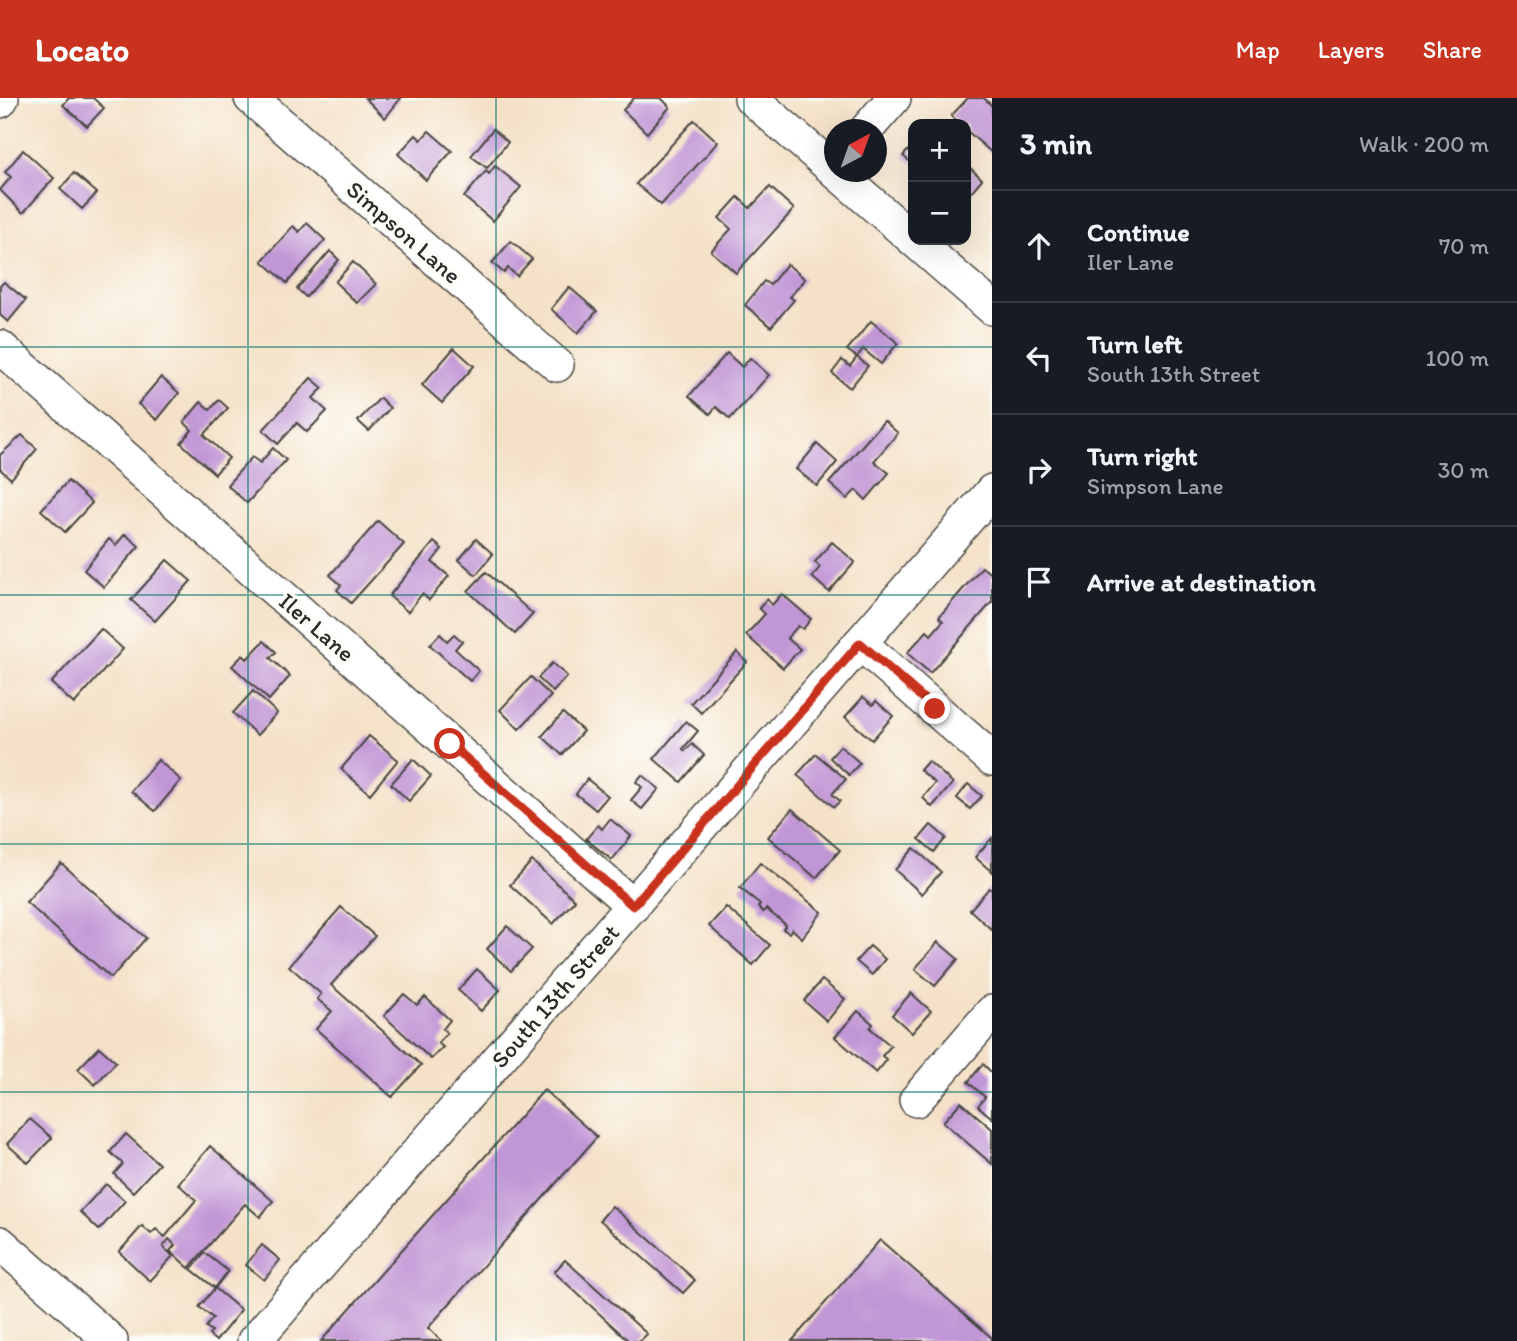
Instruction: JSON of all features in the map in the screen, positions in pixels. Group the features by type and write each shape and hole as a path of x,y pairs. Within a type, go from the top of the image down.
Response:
{"street":[{"name":"Simpson Lane","path":"251,98 557,365"},
{"path":"751,98 824,160"},
{"path":"876,119 894,98"},
{"path":"849,182 908,234"},
{"path":"921,245 992,309"},
{"name":"Iler Lane","path":"0,347 633,906"},
{"name":"South 13th Street","path":"254,1341 992,491"},
{"path":"860,643 992,759"},
{"path":"916,1100 992,1012"},
{"path":"0,1243 111,1341"}],"building":[{"path":"69,98 93,98 104,108 87,126 63,105"},
{"path":"365,98 401,98 385,118"},
{"path":"634,98 661,98 670,107 647,133 623,110"},
{"path":"968,98 984,98 992,106 992,153 971,134 971,119 954,119 951,116"},
{"path":"694,120 718,142 661,205 636,184"},
{"path":"493,129 508,142 487,168 471,156"},
{"path":"429,131 452,151 426,180 398,154 416,135 421,140"},
{"path":"23,150 54,178 23,213 0,190 11,177 5,172"},
{"path":"495,166 521,187 493,221 464,197 486,171 489,174"},
{"path":"971,169 982,179 971,192"},
{"path":"74,173 97,193 82,209 60,189"},
{"path":"770,187 794,209 736,273 711,251 731,229 719,218 738,197 750,208"},
{"path":"307,223 325,240 287,283 262,261 293,226 299,232"},
{"path":"511,241 532,259 517,276 508,268 504,273 492,263"},
{"path":"330,251 339,260 306,297 297,289"},
{"path":"353,262 376,284 357,303 335,282"},
{"path":"787,264 805,279 790,297 794,300 771,327 745,305 764,281 770,285"},
{"path":"4,282 26,300 8,322 0,315 0,286"},
{"path":"569,287 597,311 578,333 551,309"},
{"path":"871,321 898,343 881,364 863,349 857,357 847,350"},
{"path":"454,348 474,366 442,403 422,385"},
{"path":"727,353 742,367 750,358 769,375 730,419 716,407 710,414 689,396"},
{"path":"857,357 868,366 850,388 832,373 842,360 850,366"},
{"path":"161,377 179,393 157,420 138,404"},
{"path":"311,378 323,388 313,398 327,411 307,432 297,423 278,444 263,430"},
{"path":"380,398 390,408 369,431 358,421"},
{"path":"219,400 228,408 204,435 229,458 215,474 181,443 192,430 184,422 201,402 210,410"},
{"path":"884,421 898,433 874,461 889,473 866,500 856,490 847,499 829,483"},
{"path":"22,435 37,449 11,479 0,469 0,455"},
{"path":"817,444 837,462 817,486 796,469"},
{"path":"273,448 286,460 247,503 227,485 252,457 260,463"},
{"path":"68,481 92,503 65,532 41,510"},
{"path":"378,521 404,544 351,603 337,590 341,585 330,575"},
{"path":"125,534 139,546 104,587 84,570 109,539 116,545"},
{"path":"476,539 493,554 476,575 459,560"},
{"path":"434,542 442,549 432,562 449,576 429,600 422,594 408,612 389,596"},
{"path":"832,542 855,562 829,592 812,577 820,567 815,562"},
{"path":"167,560 191,581 155,621 131,600"},
{"path":"982,567 992,575 992,602 930,673 907,653 927,631 931,635 943,621 939,617"},
{"path":"486,572 533,614 515,634 468,591"},
{"path":"782,594 811,619 803,629 798,626 787,638 800,649 783,668 746,635 765,614 759,608 767,599 772,605"},
{"path":"101,629 123,649 74,704 51,683"},
{"path":"440,634 447,641 454,634 462,641 455,649 479,671 470,681 430,645"},
{"path":"264,641 276,652 270,658 290,676 269,700 232,666 243,655 247,659"},
{"path":"737,652 747,662 701,713 691,703"},
{"path":"552,663 567,676 553,692 538,678"},
{"path":"531,677 551,696 519,729 500,710"},
{"path":"253,691 277,713 257,735 233,713"},
{"path":"863,697 873,705 876,701 893,716 872,740 845,717"},
{"path":"563,713 583,731 562,755 542,736"},
{"path":"686,721 698,731 683,749 685,751 692,744 704,755 681,782 654,759"},
{"path":"369,736 398,760 370,794 341,769"},
{"path":"840,746 860,763 849,775 830,758"},
{"path":"816,754 846,779 832,794 840,801 834,807 797,775"},
{"path":"413,759 431,776 409,801 391,784"},
{"path":"158,760 181,780 155,811 131,791"},
{"path":"928,761 953,783 932,807 923,798 935,783 920,770"},
{"path":"642,775 659,789 642,809 631,800 642,787 636,782"},
{"path":"587,779 608,796 596,810 576,794"},
{"path":"968,784 982,796 970,809 957,798"},
{"path":"792,809 840,850 816,878 768,837"},
{"path":"610,819 631,836 612,860 586,839 598,825 602,829"},
{"path":"931,825 946,838 934,852 919,839"},
{"path":"992,838 992,872 975,857"},
{"path":"914,848 941,872 922,894 895,870"},
{"path":"532,861 575,900 553,924 510,885"},
{"path":"61,863 146,938 111,978 26,902"},
{"path":"760,863 822,912 802,938 792,929 789,933 783,929 786,925 766,909 763,912 758,907 760,904 740,888"},
{"path":"989,888 992,890 992,930 970,910"},
{"path":"341,907 375,936 331,985 421,1065 392,1097 316,1029 332,1011 317,999 321,994 289,966"},
{"path":"726,907 770,945 753,965 709,926"},
{"path":"507,926 532,949 511,971 487,949"},
{"path":"938,942 958,959 935,986 915,969"},
{"path":"870,946 885,959 872,975 856,961"},
{"path":"477,969 500,990 481,1011 458,990"},
{"path":"822,980 845,999 827,1021 804,1001"},
{"path":"911,993 931,1011 912,1033 892,1015"},
{"path":"404,994 417,1005 425,997 450,1020 443,1029 447,1033 438,1043 443,1047 431,1059 384,1016"},
{"path":"858,1011 873,1024 870,1028 891,1046 882,1056 887,1060 876,1073 835,1037"},
{"path":"99,1047 116,1062 95,1085 78,1069"},
{"path":"983,1064 992,1073 992,1118 978,1106 985,1097 968,1082"},
{"path":"544,1090 597,1137 428,1328 442,1341 321,1341"},
{"path":"961,1102 992,1129 992,1164 943,1122"},
{"path":"30,1119 52,1138 28,1163 7,1144"},
{"path":"126,1134 159,1164 133,1192 114,1174 123,1164 110,1152"},
{"path":"210,1146 273,1201 260,1217 245,1204 189,1268 170,1251 175,1245 169,1239 163,1247 173,1256 150,1281 119,1252 142,1226 151,1234 156,1229 165,1237 196,1200 178,1184"},
{"path":"106,1184 125,1201 99,1230 80,1212"},
{"path":"612,1206 695,1280 683,1293 600,1220"},
{"path":"880,1240 992,1338 992,1341 792,1341"},
{"path":"262,1245 280,1260 264,1280 246,1265"},
{"path":"205,1253 228,1271 215,1288 191,1269"},
{"path":"565,1260 647,1334 640,1341 629,1341 554,1272"},
{"path":"215,1288 241,1310 216,1341 209,1335 212,1331 206,1327 213,1318 199,1307"}],"route":[{"path":"450,744 633,906 860,643 935,709"}]}
